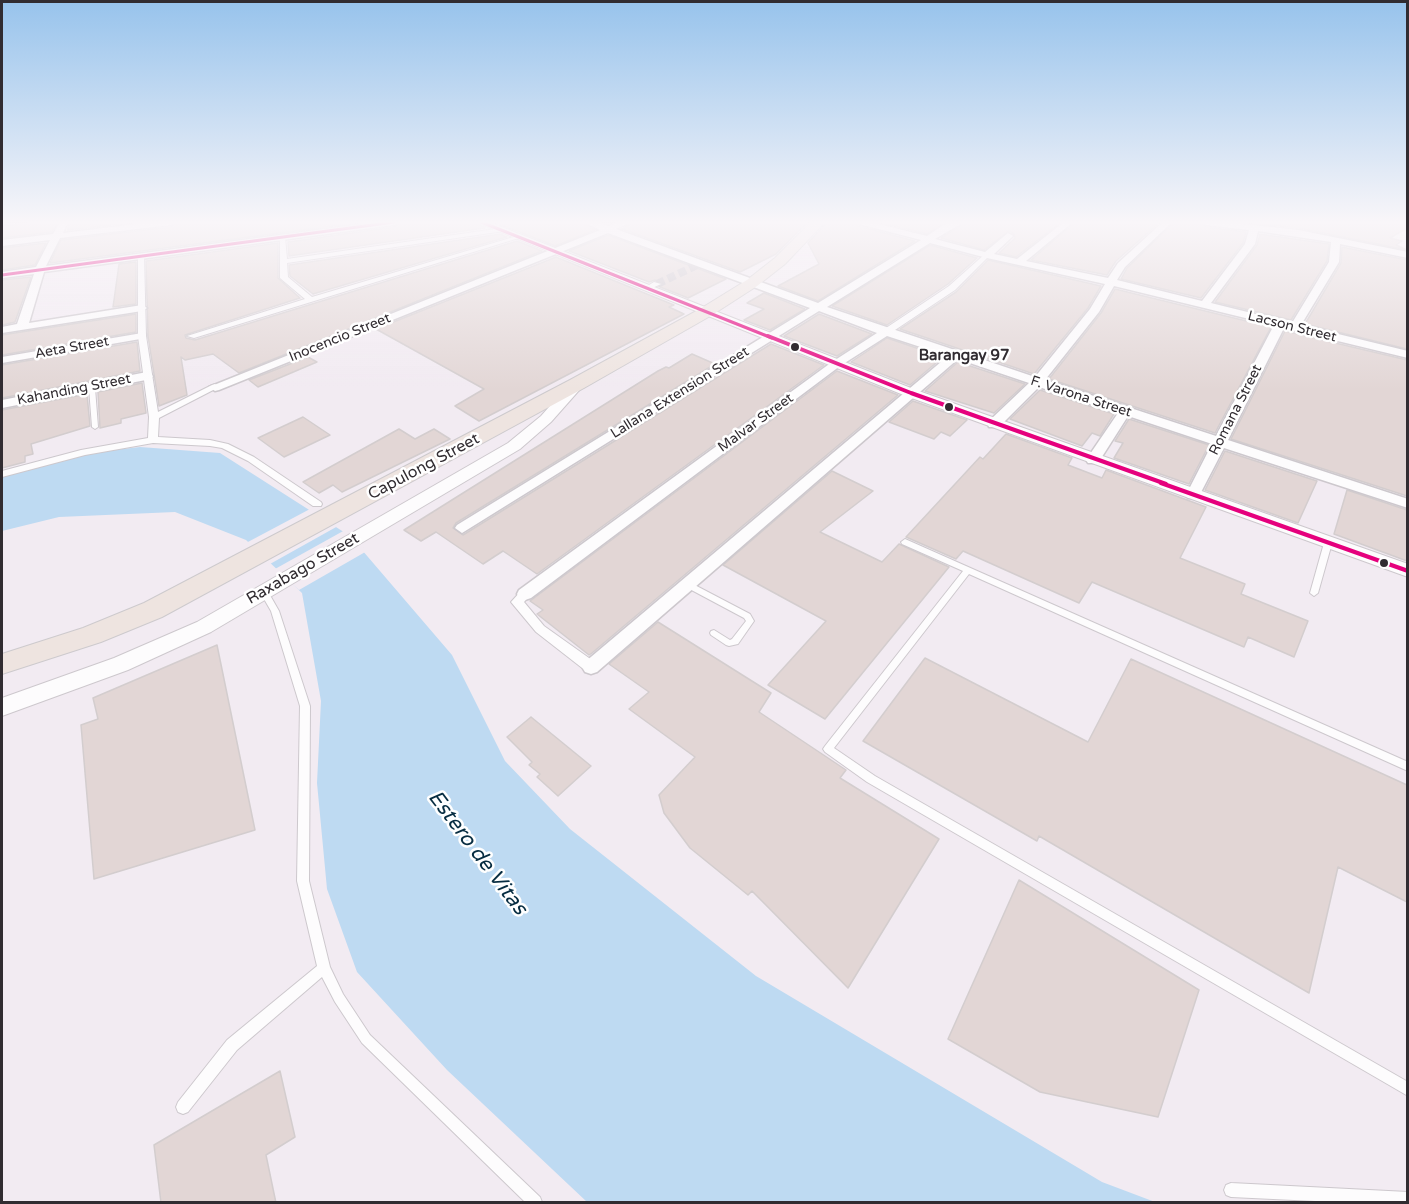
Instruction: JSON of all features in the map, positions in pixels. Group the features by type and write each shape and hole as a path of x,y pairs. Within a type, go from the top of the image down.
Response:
{"main road":[{"name":"Capulong Street","path":"2,664 121,624 180,597 259,555 323,511 577,384 706,312 757,278"}],"street":[{"path":"21,327 37,278"},
{"path":"141,278 142,336 154,417 153,440"},
{"path":"284,278 310,300"},
{"path":"191,336 382,278"},
{"name":"Inocencio Street","path":"154,417 215,387 489,278"},
{"path":"630,278 652,286 706,312 911,393 1407,571"},
{"name":"F. Varona Street","path":"741,278 817,308 955,356 1407,504"},
{"name":"Lallana Extension Street","path":"462,528 867,278"},
{"name":"Malvar Street","path":"525,594 836,364 952,288 962,278"},
{"name":"Lacson Street","path":"1093,278 1407,355"},
{"path":"994,424 1037,382 1095,310 1113,278"},
{"path":"1204,305 1224,278"},
{"path":"1294,328 1324,278"},
{"path":"2,330 142,308"},
{"name":"Romana Street","path":"1193,495 1280,325"},
{"name":"Aeta Street","path":"2,360 142,336"},
{"path":"525,594 517,602 540,629 591,667 955,356"},
{"name":"Kahanding Street","path":"2,404 147,376"},
{"name":"Raxabago Street","path":"2,708 132,659 204,627 514,446 546,419 577,384"},
{"path":"1093,460 1125,411"},
{"path":"2,474 84,452 153,440 190,441 225,446 251,459 323,511"}],"lane":[{"path":"92,388 95,427"},
{"path":"905,542 1407,766"},
{"path":"1314,593 1328,543"},
{"path":"968,570 828,749 871,778 1407,1090"},
{"path":"687,584 747,616 750,621 735,642 729,643 714,633"},
{"path":"264,592 274,610 305,706 303,881 324,968 339,998 366,1039 535,1203"},
{"path":"183,1107 232,1045 324,968"},
{"path":"1232,1190 1407,1199"}],"water":[{"name":"Estero de Vitas","path":"140,447 220,453 350,536 452,655 505,761 570,829 756,976 1102,1182 1155,1202 587,1202 447,1070 357,972 327,889 317,783 321,701 302,593 246,540 175,512 59,517 2,531 2,471 52,457"}],"pier":[{"path":"310,509 338,526 270,564 246,543"},
{"path":"345,530 352,534 367,551 299,590 275,569"}],"building":[{"path":"31,278 15,322 2,325 2,280"},
{"path":"117,278 136,278 136,304 113,307"},
{"path":"146,278 278,278 300,298 185,335 186,338 195,340 396,278 474,278 239,373 213,354 185,360 181,357 187,395 159,406 148,336"},
{"path":"293,278 367,278 313,294"},
{"path":"503,278 608,278 674,305 669,307 684,314 479,421 455,406 484,389 376,329"},
{"path":"639,278 726,279 688,298 660,287 663,285 662,282 655,280 649,282"},
{"path":"793,278 855,278 818,301 778,286"},
{"path":"877,278 954,278 887,325 832,306"},
{"path":"970,278 1067,278 1101,286 1088,308 1034,374 900,329 956,292"},
{"path":"1121,278 1216,278 1201,298"},
{"path":"1233,278 1317,278 1291,320 1215,302"},
{"path":"1332,278 1407,278 1407,349 1305,324"},
{"path":"1115,289 1271,327 1215,433 1049,379 1101,313"},
{"path":"764,293 805,309 770,330 744,320 764,309 747,303"},
{"path":"136,314 136,332 2,355 2,335"},
{"path":"819,314 872,334 837,356 784,336"},
{"path":"1285,331 1407,360 1407,496 1231,439"},
{"path":"887,338 943,357 910,385 851,362"},
{"path":"137,342 140,371 2,398 2,365"},
{"path":"771,344 824,365 537,574 503,551 483,564 436,532 421,541 404,530 658,371 669,368 692,354 715,364 456,523 453,528 463,535"},
{"path":"308,357 317,362 258,387 249,380"},
{"path":"958,362 1025,384 994,413 925,391"},
{"path":"837,371 898,395 589,655 537,614 543,610 530,601"},
{"path":"142,383 146,413 121,419 121,423 100,428 98,392"},
{"path":"1040,390 1114,414 1100,436 1092,433 1082,446 1010,419"},
{"path":"87,394 90,426 31,444 33,454 25,456 25,462 2,468 2,410"},
{"path":"913,401 967,420 950,436 941,432 934,439 889,422"},
{"path":"303,417 330,435 284,457 258,438"},
{"path":"1129,419 1209,445 1189,484 1114,458 1123,443 1115,441"},
{"path":"399,429 415,439 434,429 450,439 342,492 333,485 319,493 303,482"},
{"path":"1006,434 1072,458 1068,465 1102,478 1106,470 1206,507 1180,558 1245,584 1241,594 1308,621 1294,657 1248,637 1244,647 1092,582 1079,603 963,551 956,559 906,537 980,457 983,459"},
{"path":"1225,451 1317,481 1298,523 1205,490"},
{"path":"832,471 873,491 820,532 882,562 899,544 949,567 825,719 768,685 826,621 723,565"},
{"path":"1347,490 1407,510 1407,561 1334,534"},
{"path":"658,622 771,693 759,712 846,770 840,778 939,839 848,988 752,891 748,895 690,848 664,813 659,795 695,757 629,709 649,692 609,664"},
{"path":"217,645 255,830 94,879 81,725 98,719 93,698"},
{"path":"925,658 1088,742 1131,659 1407,785 1407,902 1338,867 1309,993 1039,836 1037,841 863,741"},
{"path":"531,717 591,766 558,796 537,777 540,774 529,765 532,762 507,737"},
{"path":"1019,880 1199,990 1158,1117 1040,1092 948,1039"},
{"path":"280,1071 295,1137 266,1155 276,1203 161,1203 154,1145"}],"tunnel":[{"path":"657,284 669,278"}],"transit line":[{"path":"622,278 911,393 1408,571"}],"district":[{"name":"Barangay 97","path":"964,356"}]}
